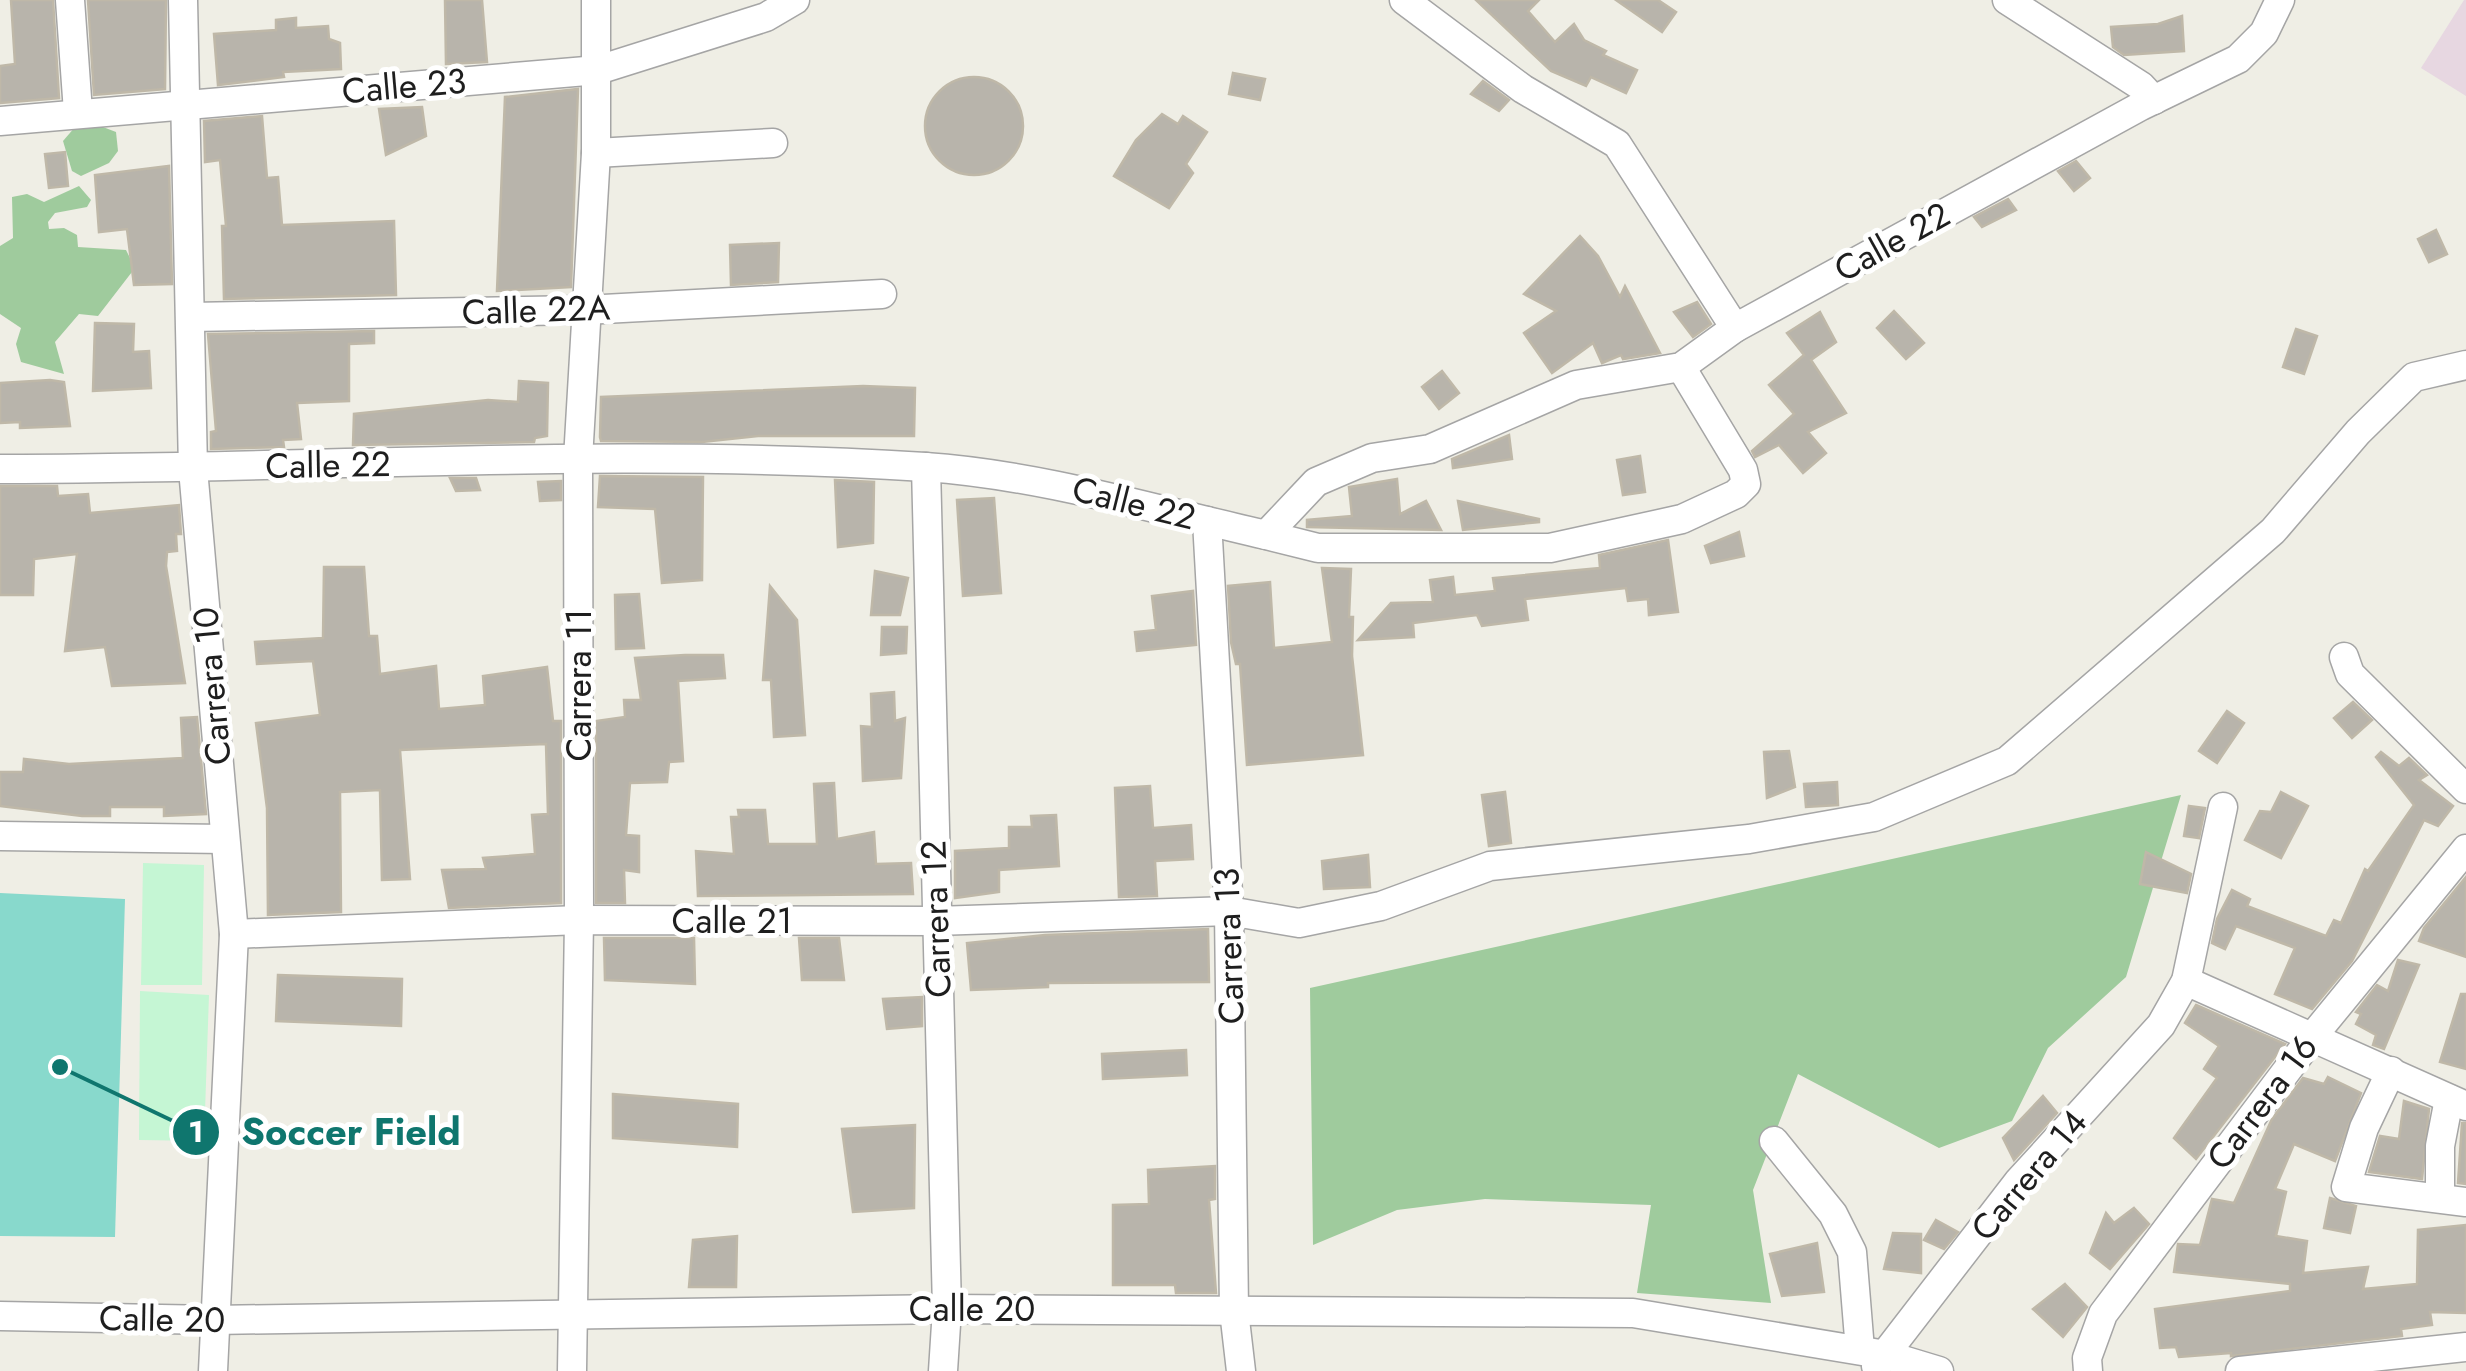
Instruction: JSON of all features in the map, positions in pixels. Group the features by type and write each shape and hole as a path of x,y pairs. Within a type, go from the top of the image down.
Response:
{"street":[{"path":"70,0 78,112"},
{"name":"Carrera 10","path":"184,0 193,469 234,934 213,1371"},
{"name":"Carrera 11","path":"572,1371 579,920 578,460 596,153 596,0"},
{"name":"Calle 23","path":"0,121 598,70 766,17 796,0"},
{"path":"1404,0 1523,89 1617,144 1735,328"},
{"path":"2007,0 2140,86 2154,100"},
{"name":"Calle 22","path":"0,469 193,469 578,460 926,468 1084,488 1266,535 1316,482 1372,458 1430,450 1576,385 1682,367 1735,328 2154,100 2238,59 2264,32 2280,0"},
{"path":"596,153 773,143"},
{"name":"Calle 22A","path":"191,317 585,310 882,294"},
{"name":"Calle 21","path":"234,934 579,920 936,921 1229,911 1299,923 1381,906 1490,866 1749,840 1874,817 2007,761 2272,532 2358,432 2414,378 2466,365"},
{"path":"1266,535 1318,548 1550,548 1682,520 1736,494 1746,484 1743,470 1682,367"},
{"name":"Carrera 12","path":"926,468 947,1309 944,1371"},
{"name":"Carrera 13","path":"1207,521 1229,911 1234,1312 1241,1371"},
{"path":"2344,656 2350,674 2466,789"},
{"name":"Carrera 14","path":"1873,1359 2018,1182 2161,1024 2186,981 2223,806"},
{"path":"0,836 225,839"},
{"name":"Carrera 16","path":"2088,1371 2087,1358 2102,1314 2313,1036 2466,849"},
{"path":"2186,981 2313,1036 2390,1071 2458,1103 2440,1146 2453,1200 2346,1187 2364,1128 2390,1071"},
{"path":"1774,1142 1833,1214 1852,1252 1873,1359"},
{"name":"Calle 20","path":"0,1316 214,1320 947,1309 1633,1313 1939,1371"},
{"path":"2240,1371 2466,1347"}],"shaded area":[{"path":"2466,0 2466,96 2421,68"},
{"path":"0,893 125,899 115,1237 0,1236"}],"green space":[{"path":"82,119 116,132 118,151 109,163 81,176 72,171 63,141"},
{"path":"79,186 91,200 87,207 55,213 48,222 49,229 64,228 77,235 78,247 126,250 135,268 98,316 79,314 55,342 64,374 21,362 16,344 21,328 0,314 0,246 13,238 12,197 27,194 44,202"},
{"path":"2181,795 2126,977 2048,1048 2012,1121 1939,1148 1798,1074 1753,1190 1771,1303 1637,1293 1651,1205 1485,1199 1397,1210 1313,1245 1310,988"},
{"path":"143,863 204,865 202,985 141,985"},
{"path":"140,991 209,995 204,1141 139,1140"}],"building":[{"path":"11,0 53,0 59,98 0,103 0,66 15,64"},
{"path":"88,0 166,0 165,89 94,95"},
{"path":"445,0 482,0 487,62 446,64"},
{"path":"1476,0 1539,0 1528,11 1555,42 1574,24 1584,40 1606,51 1603,55 1637,70 1626,93 1591,77 1586,86 1551,71"},
{"path":"1616,0 1658,0 1676,12 1662,32"},
{"path":"2182,16 2184,51 2124,55 2113,47 2111,27 2158,24"},
{"path":"296,18 296,28 328,26 329,39 340,43 341,69 283,72 284,77 218,85 214,34 276,30 276,20"},
{"path":"1233,73 1265,79 1260,100 1229,94"},
{"path":"974,77 993,81 1009,91 1019,107 1023,126 1019,145 1009,161 993,171 974,175 955,171 939,161 929,145 925,126 929,107 939,91 955,81"},
{"path":"1483,81 1509,100 1499,111 1471,94"},
{"path":"578,89 571,287 497,291 505,97"},
{"path":"422,107 426,136 386,155 379,109"},
{"path":"1162,114 1178,124 1183,116 1207,132 1186,164 1193,173 1169,208 1114,176 1136,140"},
{"path":"262,116 267,178 278,177 282,225 394,221 396,295 224,299 222,226 226,226 220,160 205,162 204,121"},
{"path":"65,152 68,186 49,188 45,154"},
{"path":"2076,161 2090,178 2074,191 2058,171"},
{"path":"169,166 172,284 134,285 127,229 99,232 95,175"},
{"path":"2008,199 2016,210 1982,227 1974,217"},
{"path":"2436,230 2447,254 2429,262 2418,239"},
{"path":"1580,236 1598,256 1620,297 1625,286 1660,353 1623,359 1621,355 1602,363 1593,343 1552,373 1524,333 1556,311 1524,294"},
{"path":"779,243 778,282 731,285 730,245"},
{"path":"1697,302 1711,324 1693,337 1674,312"},
{"path":"1894,311 1924,343 1906,359 1877,328"},
{"path":"1820,312 1836,342 1811,360 1846,413 1808,432 1826,453 1803,473 1779,445 1755,457 1752,451 1794,414 1769,385 1804,355 1787,333"},
{"path":"95,323 134,324 133,352 149,351 151,388 93,391"},
{"path":"2296,329 2317,336 2304,374 2283,367"},
{"path":"374,331 374,343 349,344 349,401 297,403 301,439 283,440 284,447 211,449 211,432 216,431 208,334"},
{"path":"1442,371 1459,393 1439,409 1422,387"},
{"path":"519,381 548,383 547,436 535,438 534,442 353,445 354,414 488,400 518,402"},
{"path":"64,382 70,426 20,428 20,422 0,423 0,383"},
{"path":"863,386 915,388 914,436 758,436 702,442 601,441 600,437 601,397"},
{"path":"1509,435 1512,459 1453,468 1452,459"},
{"path":"1640,456 1645,492 1623,495 1617,460"},
{"path":"600,476 703,477 702,580 662,583 655,509 598,507"},
{"path":"450,478 476,478 480,490 456,491"},
{"path":"1397,479 1400,514 1426,501 1441,530 1307,527 1307,520 1352,516 1349,487"},
{"path":"835,480 874,482 873,543 838,547"},
{"path":"561,481 561,500 540,501 538,482"},
{"path":"0,486 57,486 58,496 88,494 90,513 179,505 181,534 176,534 177,551 167,552 166,566 185,683 112,686 105,647 65,651 77,554 34,559 33,595 0,595"},
{"path":"994,498 1001,593 963,596 957,500"},
{"path":"1458,501 1539,519 1539,522 1463,530"},
{"path":"1739,532 1744,556 1711,563 1705,546"},
{"path":"1668,540 1678,612 1649,615 1648,599 1628,601 1626,588 1525,599 1528,620 1482,626 1477,615 1413,623 1414,637 1358,640 1391,603 1433,602 1430,580 1453,577 1455,595 1495,591 1493,578 1600,568 1599,555"},
{"path":"324,567 364,567 369,636 377,636 380,674 436,666 439,709 485,705 483,676 547,667 553,721 561,721 561,903 449,908 442,870 486,869 483,858 535,854 532,815 548,814 546,744 400,750 410,879 382,880 380,790 340,792 341,912 268,915 267,808 256,723 320,715 313,661 257,664 255,642 323,638"},
{"path":"1322,568 1351,569 1349,617 1353,617 1352,656 1363,755 1247,765 1240,664 1236,664 1231,642 1228,586 1270,582 1274,648 1332,642"},
{"path":"875,571 908,578 900,615 871,615"},
{"path":"770,586 797,620 805,735 774,737 771,680 763,680"},
{"path":"1193,591 1196,645 1137,651 1135,632 1156,630 1152,596"},
{"path":"639,594 644,648 616,649 615,595"},
{"path":"882,627 907,627 906,653 881,655"},
{"path":"723,655 725,678 678,681 683,761 669,762 667,782 630,783 626,835 639,836 639,872 624,870 625,903 596,903 596,721 625,717 624,700 641,700 635,658"},
{"path":"894,692 895,721 905,718 901,778 863,781 861,726 872,727 871,694"},
{"path":"2353,702 2372,720 2352,738 2334,718"},
{"path":"2227,711 2244,723 2217,763 2199,751"},
{"path":"197,717 206,814 164,816 164,807 110,807 110,816 82,816 0,806 0,772 23,772 24,759 69,764 183,758 181,718"},
{"path":"1789,751 1795,787 1767,798 1764,752"},
{"path":"2381,752 2399,766 2409,758 2427,775 2419,780 2453,806 2438,826 2424,820 2352,961 2312,1009 2275,994 2295,948 2236,926 2225,949 2212,943 2217,919 2232,890 2250,899 2247,906 2326,936 2334,920 2341,923 2365,869 2368,871 2414,805 2376,757"},
{"path":"1837,782 1838,805 1806,807 1804,784"},
{"path":"834,783 837,839 874,832 876,864 911,863 913,894 698,896 696,851 734,854 731,817 739,817 738,810 765,810 768,844 817,844 814,784"},
{"path":"1150,786 1153,828 1191,825 1193,859 1155,861 1157,896 1119,897 1115,788"},
{"path":"1505,792 1511,843 1489,846 1482,795"},
{"path":"2281,792 2308,806 2281,858 2245,840 2260,811 2271,812"},
{"path":"2189,806 2205,808 2199,838 2184,836"},
{"path":"1056,815 1059,866 999,870 999,892 955,898 955,851 1009,848 1009,827 1032,827 1031,816"},
{"path":"2146,852 2191,874 2187,893 2140,884"},
{"path":"1368,855 1370,887 1324,889 1322,861"},
{"path":"2466,877 2466,957 2419,941 2424,928"},
{"path":"1208,929 1209,982 1048,983 1048,987 971,990 967,943 1045,935"},
{"path":"604,938 694,938 695,984 605,980"},
{"path":"799,938 839,938 844,980 802,980"},
{"path":"2398,960 2419,965 2384,1049 2373,1045 2376,1035 2356,1024 2361,1014 2356,1012 2377,985 2388,991"},
{"path":"278,975 402,979 401,1026 276,1021"},
{"path":"2461,994 2466,994 2466,1069 2440,1062"},
{"path":"922,997 922,1026 887,1029 883,999"},
{"path":"2196,1005 2285,1044 2196,1159 2174,1138 2217,1078 2204,1069 2219,1046 2185,1023"},
{"path":"1186,1050 1187,1075 1103,1079 1102,1054"},
{"path":"2328,1077 2361,1093 2335,1161 2294,1144 2275,1189 2286,1192 2276,1236 2307,1241 2303,1273 2368,1267 2363,1289 2417,1284 2418,1230 2466,1225 2466,1313 2430,1312 2432,1325 2401,1329 2402,1336 2231,1356 2179,1357 2176,1347 2160,1348 2155,1309 2290,1291 2290,1284 2174,1272 2178,1244 2200,1245 2212,1199 2234,1203 2272,1119 2303,1078 2324,1084"},
{"path":"613,1094 738,1104 737,1147 613,1138"},
{"path":"2043,1096 2057,1113 2014,1160 2003,1138"},
{"path":"2404,1101 2429,1109 2422,1179 2369,1172 2380,1136 2399,1139"},
{"path":"2462,1123 2466,1123 2466,1184 2458,1183"},
{"path":"915,1125 914,1208 853,1212 842,1129"},
{"path":"1215,1166 1215,1199 1209,1200 1216,1293 1176,1293 1175,1285 1113,1285 1113,1205 1149,1204 1148,1170"},
{"path":"2330,1198 2356,1206 2350,1233 2324,1228"},
{"path":"2134,1208 2149,1224 2110,1269 2090,1253 2106,1213 2114,1223"},
{"path":"1936,1220 1958,1232 1944,1249 1924,1240"},
{"path":"1893,1233 1921,1234 1921,1273 1884,1269"},
{"path":"737,1236 736,1287 689,1287 693,1240"},
{"path":"1817,1243 1824,1292 1782,1296 1770,1254"},
{"path":"2065,1284 2087,1307 2063,1337 2033,1309"}],"place":[{"name":"Soccer Field","path":"60,1067"}]}
